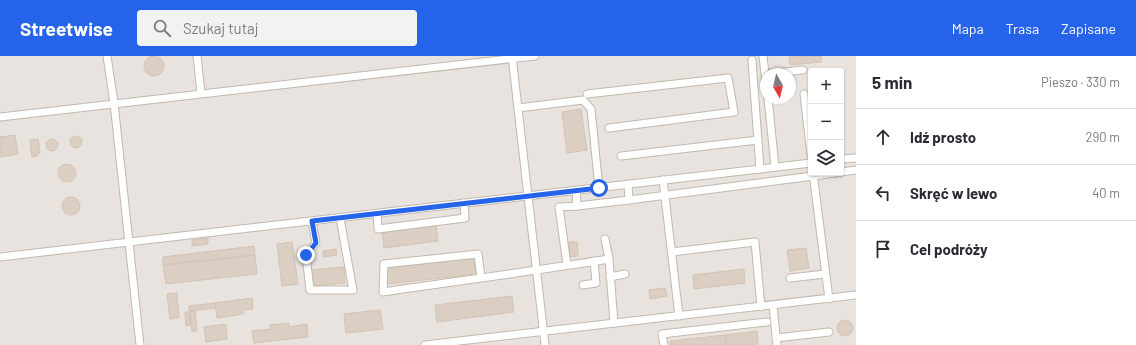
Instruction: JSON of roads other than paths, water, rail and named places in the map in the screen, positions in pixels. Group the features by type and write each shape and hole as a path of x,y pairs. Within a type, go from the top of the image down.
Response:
{"lane":[{"path":"107,56 114,103 140,345"},
{"path":"197,56 201,93"},
{"path":"0,117 512,57 535,56"},
{"path":"763,56 765,68"},
{"path":"512,57 545,345"},
{"path":"752,60 760,169"},
{"path":"796,71 803,70"},
{"path":"587,94 728,78 734,112 608,128"},
{"path":"804,94 809,140"},
{"path":"518,108 583,100 591,109 599,188"},
{"path":"769,104 775,167"},
{"path":"621,156 758,140"},
{"path":"844,159 856,158"},
{"path":"0,257 808,163"},
{"path":"844,172 856,170"},
{"path":"567,265 559,207 629,200 808,176"},
{"path":"813,176 829,299"},
{"path":"663,180 679,316"},
{"path":"628,184 629,200"},
{"path":"576,190 578,206"},
{"path":"378,214 378,229 465,218 464,203"},
{"path":"312,221 316,243 306,255 310,290 353,290 340,218"},
{"path":"605,239 609,259 614,323"},
{"path":"672,252 755,242 761,307"},
{"path":"481,278 478,254 384,264 383,292 436,284 481,278 537,270 609,259"},
{"path":"583,285 596,283 594,261"},
{"path":"610,277 625,274"},
{"path":"790,278 825,274"},
{"path":"425,345 773,306 856,295"},
{"path":"773,306 777,342 829,332"},
{"path":"664,345 662,334 767,322"}]}
